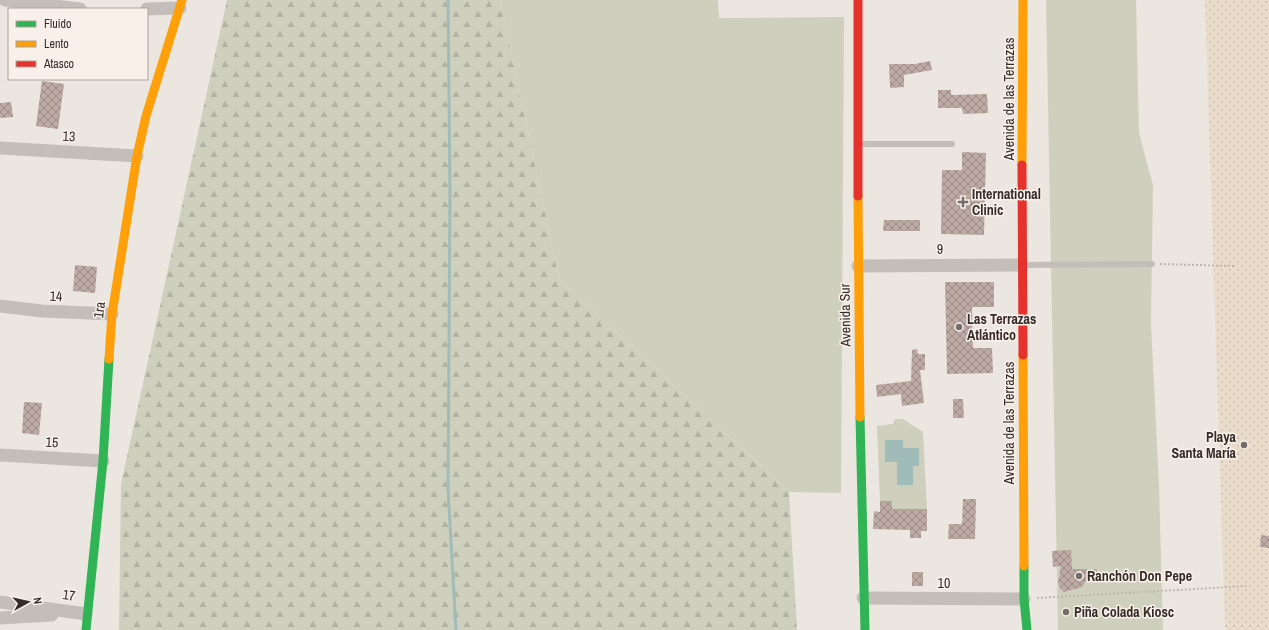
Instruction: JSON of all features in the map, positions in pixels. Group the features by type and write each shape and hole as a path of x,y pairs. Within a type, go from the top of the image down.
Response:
{"street":[{"path":"4,0 72,8"},
{"name":"Avenida Sur","path":"858,0 858,266 863,598 865,630"},
{"name":"Avenida de las Terrazas","path":"1023,0 1022,265 1024,599 1027,630"},
{"path":"148,9 181,4"},
{"name":"1ra","path":"86,630 86,614 102,461 112,314 137,156 146,116 181,4"},
{"name":"13","path":"0,148 137,156"},
{"name":"9","path":"858,266 1022,265"},
{"name":"14","path":"0,306 42,311 112,314"},
{"name":"15","path":"0,455 102,461"},
{"name":"10","path":"863,598 1024,599"},
{"name":"17","path":"0,602 86,614"},
{"path":"0,618 86,614"}],"lane":[{"path":"858,144 952,144"},
{"path":"1022,265 1152,264"}],"path":[{"path":"1152,264 1235,266"},
{"path":"1024,599 1247,586"}],"green space":[{"path":"227,0 500,0 559,279 789,492 797,630 119,630 121,484"},
{"path":"500,0 718,0 719,18 844,17 841,493 789,492 559,279"},
{"path":"1046,0 1136,0 1139,133 1153,185 1151,324 1159,486 1163,630 1058,630"},
{"path":"895,419 903,419 923,432 927,509 892,509 892,501 880,501 877,426 893,424"}],"sand":[{"name":"Playa Santa María","path":"1205,0 1269,0 1269,630 1226,630 1225,627"}],"water":[{"path":"885,440 903,440 903,448 919,448 919,466 913,466 913,485 897,485 897,462 885,462"}],"building":[{"path":"930,61 932,70 904,75 904,87 890,88 889,64 915,64"},
{"path":"42,81 64,84 58,129 36,126"},
{"path":"938,90 951,90 951,95 987,94 988,113 963,114 962,108 938,108"},
{"path":"11,102 13,117 0,118 0,103"},
{"name":"International Clinic","path":"962,152 986,153 984,235 941,234 942,170 962,170"},
{"path":"884,220 920,220 920,231 883,231"},
{"path":"75,265 97,267 95,293 73,291"},
{"name":"Las Terrazas Atlántico","path":"945,282 994,282 994,307 972,307 973,348 992,348 993,373 947,374"},
{"path":"917,349 918,354 925,354 925,370 920,370 924,403 902,406 901,394 877,397 876,385 911,381 912,350"},
{"path":"953,399 963,399 964,418 953,418"},
{"path":"24,402 42,403 39,435 22,433"},
{"path":"963,499 976,499 975,539 948,539 949,524 962,524"},
{"path":"880,501 892,501 892,509 927,509 927,531 921,531 921,538 910,538 910,530 873,529 874,511 880,512"},
{"path":"1261,535 1269,536 1269,548 1260,547"},
{"path":"1071,550 1072,569 1097,569 1097,579 1087,579 1082,587 1064,592 1058,583 1061,566 1053,567 1052,551"},
{"path":"912,572 923,572 923,586 912,586"}],"waterway":[{"path":"448,0 450,194 448,489 456,630"}],"traffic: fast":[{"path":"86,630 103,461 109,359"},
{"path":"860,417 865,630"},
{"path":"1024,566 1024,599 1027,630"}],"traffic: slow":[{"path":"109,359 112,314 137,156 146,116 182,0"},
{"path":"1022,165 1023,0"},
{"path":"858,196 860,417"},
{"path":"1023,355 1024,566"}],"traffic: jam":[{"path":"858,0 858,196"},
{"path":"1022,165 1023,355"}],"place":[{"name":"International Clinic","path":"963,202"},
{"name":"Las Terrazas Atlántico","path":"959,327"},
{"name":"Playa Santa María","path":"1244,445"},
{"name":"Ranchón Don Pepe","path":"1079,576"},
{"name":"Piña Colada Kiosc","path":"1066,612"}]}
